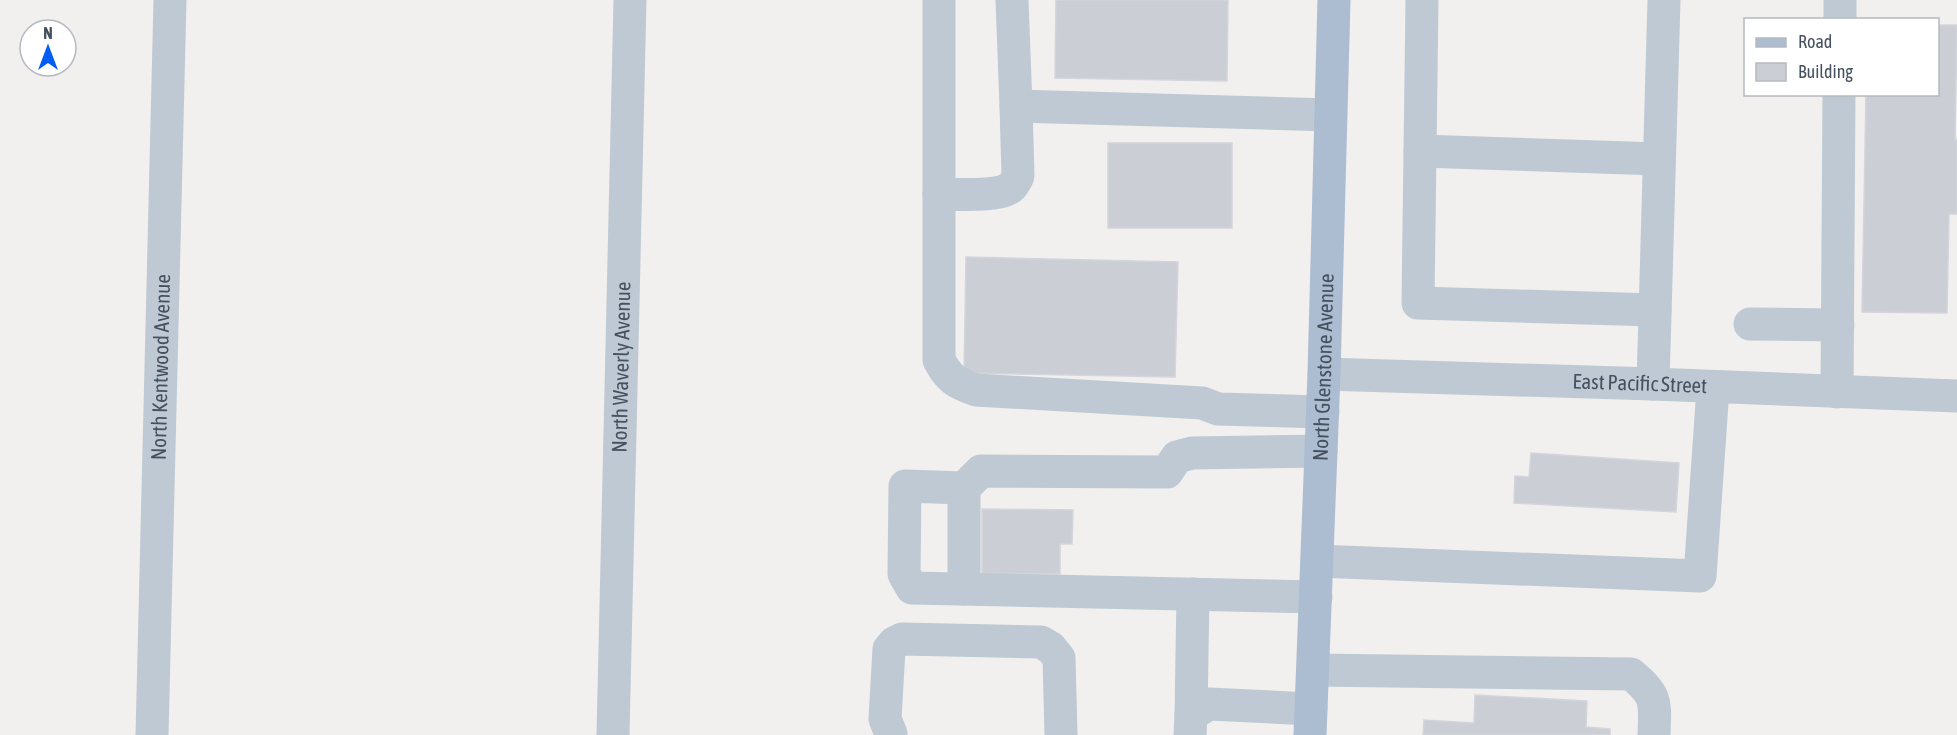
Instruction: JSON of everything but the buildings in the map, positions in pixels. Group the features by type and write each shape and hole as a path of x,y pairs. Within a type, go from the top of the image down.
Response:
{"main road":[{"name":"North Glenstone Avenue","path":"1311,722 1323,412 1334,0"}],"street":[{"name":"North Kentwood Avenue","path":"152,735 170,0"},
{"name":"North Waverly Avenue","path":"613,735 630,0"},
{"path":"939,0 939,360 947,376 976,390 1202,403 1218,409 1323,412"},
{"path":"939,194 996,192 1008,189 1018,176 1012,0"},
{"path":"1422,0 1418,303 1655,310"},
{"path":"1653,384 1664,0"},
{"path":"1840,0 1840,18"},
{"path":"1837,392 1839,96"},
{"path":"1016,106 1330,115"},
{"path":"1420,151 1659,159"},
{"path":"1750,324 1838,326"},
{"name":"East Pacific Street","path":"1324,374 1957,396"},
{"path":"1317,561 1700,576 1713,388"},
{"path":"964,589 964,488 981,471 1167,472 1177,458 1192,453 1321,451"},
{"path":"964,488 905,486 904,574 912,588 1316,597"},
{"path":"1191,725 1193,594"},
{"path":"895,735 885,719 889,649 902,639 1041,642 1051,648 1059,658 1062,735"},
{"path":"1313,670 1631,674 1648,688 1655,705 1654,735"},
{"path":"1191,725 1209,704 1311,722"}]}
